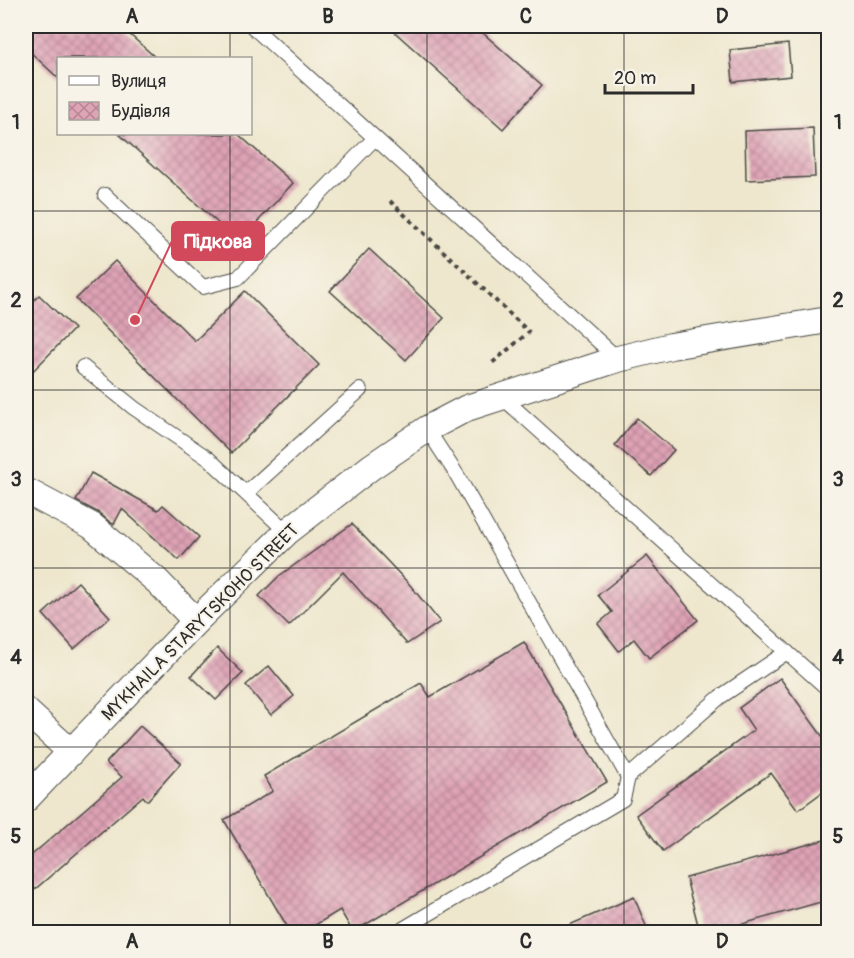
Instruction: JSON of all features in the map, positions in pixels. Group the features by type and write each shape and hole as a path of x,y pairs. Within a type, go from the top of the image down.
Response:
{"street":[{"name":"MYKHAILA STARYTSKOHO STREET","path":"26,799 196,621 287,532 371,467 427,429 467,408 618,359 671,346 828,320"},
{"path":"26,491 92,526 157,582 196,621"},
{"path":"26,711 70,753"}],"lane":[{"path":"252,26 618,359"},
{"path":"105,195 203,287 238,278 375,138"},
{"path":"83,367 134,408 209,459 287,532"},
{"path":"246,493 360,390"},
{"path":"502,397 828,689"},
{"path":"427,429 457,475 628,777"},
{"path":"398,933 622,799 628,777 720,697 787,652"}],"path":[{"path":"390,201 529,332 491,364"}],"building":[{"path":"26,26 120,26 155,57 57,57 57,77 26,48"},
{"path":"388,26 475,26 542,85 503,129"},
{"path":"788,44 791,76 733,82 730,50"},
{"path":"813,128 815,177 746,180 745,131"},
{"path":"120,135 239,135 293,183 239,242"},
{"path":"369,249 444,318 406,360 330,291"},
{"path":"115,261 195,341 245,291 319,365 231,453 76,299"},
{"path":"39,295 74,329 26,378 26,309"},
{"path":"637,418 674,450 651,476 615,445"},
{"path":"91,473 158,510 163,505 199,537 179,560 122,509 114,524 111,523 99,513 76,501"},
{"path":"352,524 410,585 440,622 407,644 343,572 289,626 259,596 279,576"},
{"path":"647,556 698,620 649,658 634,639 619,651 598,624 612,612 598,595"},
{"path":"78,582 110,617 74,649 43,614"},
{"path":"524,642 607,782 353,932 340,910 302,933 291,933 224,820 273,791 264,776 421,683 430,697"},
{"path":"217,648 243,673 216,700 191,676"},
{"path":"269,666 294,696 271,715 246,685"},
{"path":"780,678 828,744 828,788 798,810 771,773 663,851 636,815 754,730 739,708"},
{"path":"140,726 181,763 147,801 143,796 26,897 26,860 122,777 106,763"},
{"path":"828,839 828,900 710,933 700,933 686,878"},
{"path":"634,897 649,933 551,933"}],"place":[{"name":"Підкова","path":"135,320"}]}
